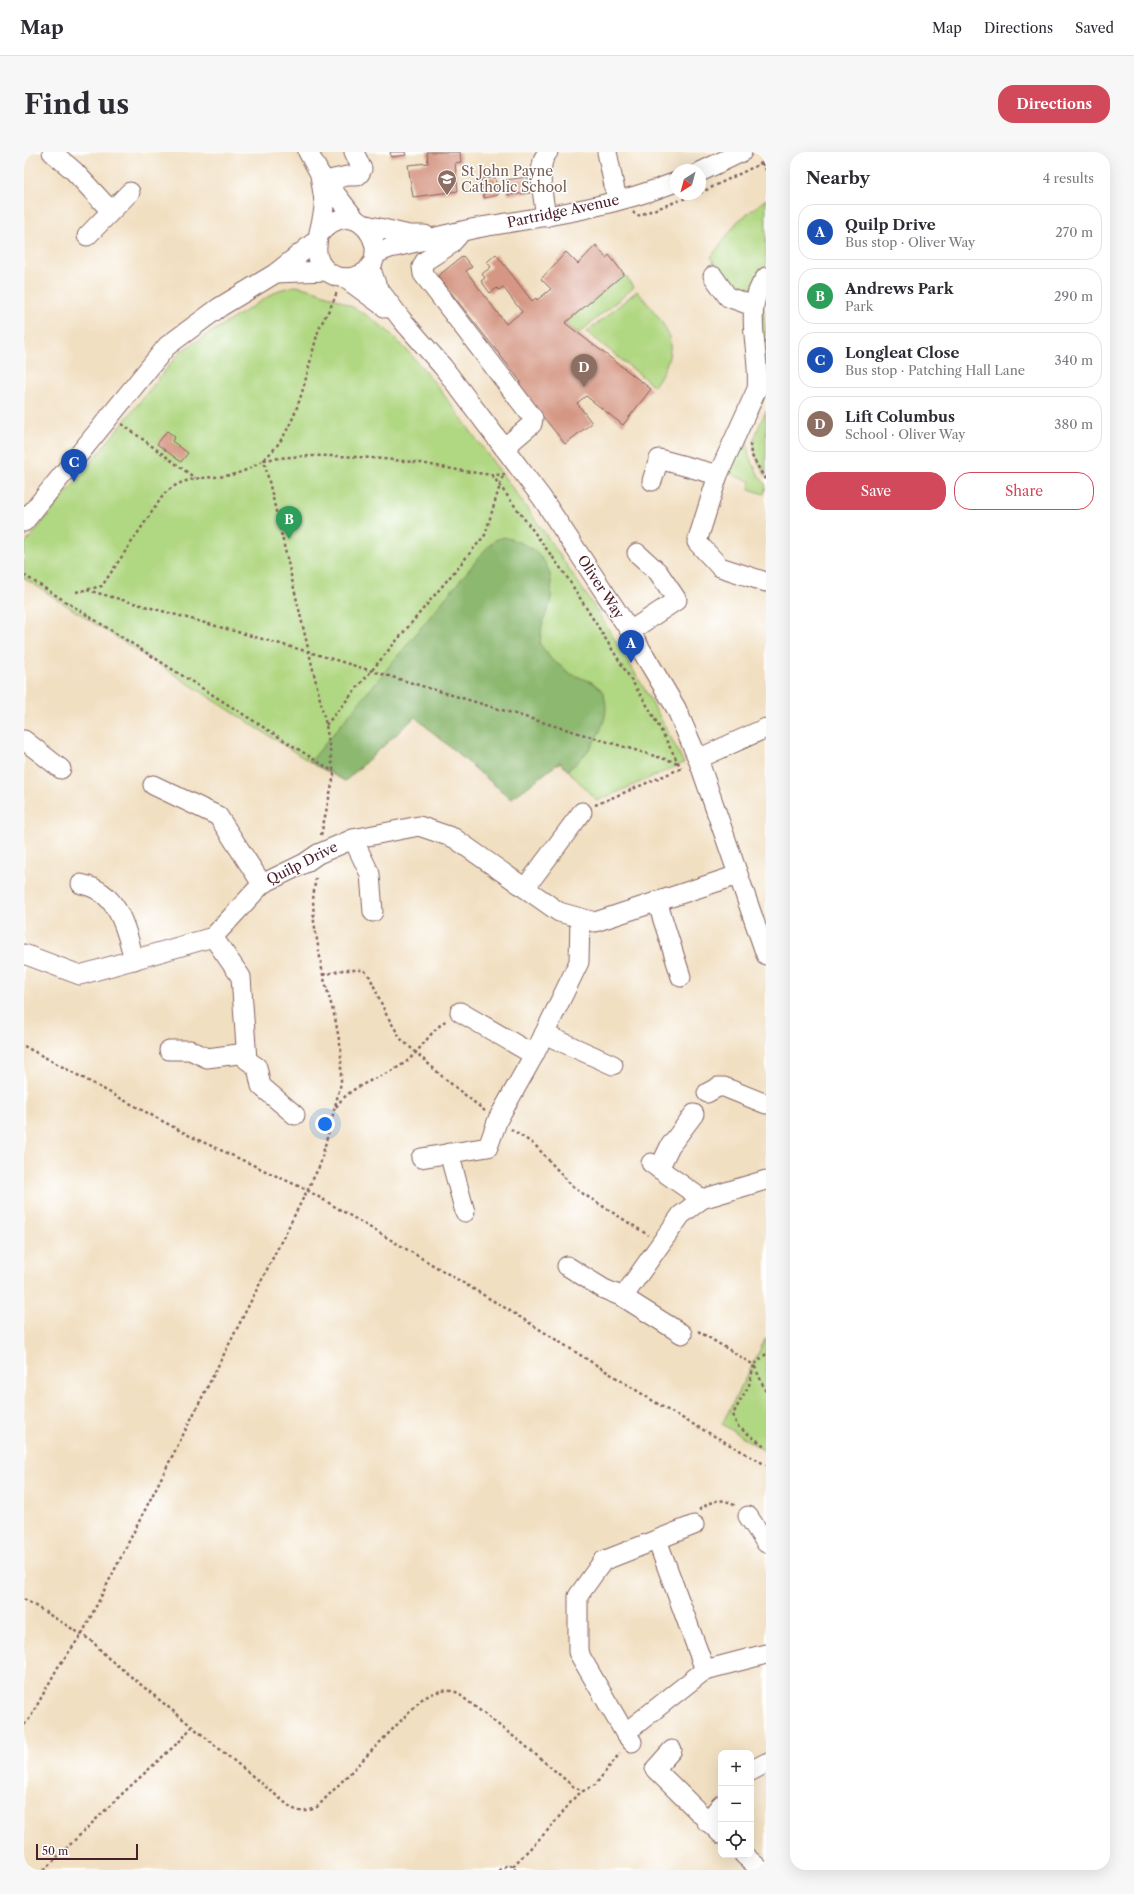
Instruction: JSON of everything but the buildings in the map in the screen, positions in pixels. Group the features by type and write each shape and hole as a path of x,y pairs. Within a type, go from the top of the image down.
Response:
{"street":[{"path":"52,152 74,171 111,211"},
{"path":"276,273 326,271 339,277 341,284 363,273 372,260 375,243 371,232 359,222 323,178 308,152"},
{"path":"323,178 357,176 362,169 354,152"},
{"path":"546,217 541,170 543,157 548,152"},
{"path":"608,152 617,200"},
{"path":"706,169 742,152"},
{"path":"323,178 324,205 319,237 318,257 326,271"},
{"name":"Partridge Avenue","path":"372,260 390,248 492,225 546,217 617,200 670,184"},
{"path":"87,236 130,192"},
{"path":"24,522 167,346 220,307 276,273 319,237 327,225 336,220 346,219 359,222"},
{"name":"Partridge Avenue","path":"359,222 409,235 454,234"},
{"path":"454,234 450,245 426,261 422,267 423,274 533,418 532,424 504,448"},
{"name":"Oliver Way","path":"372,260 377,287 402,320 443,366 542,498 630,631 676,708 698,759 766,955"},
{"path":"713,276 728,297 753,306"},
{"path":"766,277 760,286 753,306 759,374 757,389 718,475 697,542 720,567 766,582"},
{"name":"Oliver Way","path":"341,284 402,320"},
{"path":"652,481 659,459 718,475"},
{"path":"630,631 677,600 658,572 637,553"},
{"path":"698,759 766,729"},
{"path":"24,740 61,769"},
{"path":"153,785 218,816 262,884"},
{"path":"525,888 582,812"},
{"name":"Quilp Drive","path":"213,937 262,884 305,863 318,854 353,839 419,826 454,838 559,912 595,922 738,875"},
{"name":"Quilp Drive","path":"353,839 370,874 373,912"},
{"path":"81,884 89,885 103,893 114,903 122,916 134,960"},
{"path":"657,901 681,977"},
{"path":"421,1158 488,1147 498,1120 534,1055 579,962 580,918"},
{"path":"24,954 80,975 213,937 241,977 247,1057 257,1067 261,1086 295,1114"},
{"path":"460,1012 534,1055"},
{"path":"544,1034 613,1065"},
{"path":"169,1050 190,1050 207,1058 247,1057"},
{"path":"707,1093 724,1087 766,1104"},
{"path":"694,1114 655,1166 702,1199"},
{"path":"449,1153 465,1212"},
{"path":"623,1297 659,1243 681,1215 702,1199 766,1180"},
{"path":"568,1266 604,1289 623,1297 682,1334"},
{"path":"748,1516 766,1543"},
{"path":"694,1525 603,1561 578,1596 578,1652 626,1743 705,1670 766,1654"},
{"path":"657,1540 705,1670"},
{"path":"672,1750 655,1769 714,1828 718,1815"},
{"path":"754,1769 766,1763"},
{"path":"747,1858 761,1870"}],"path":[{"path":"706,190 766,161"},
{"path":"762,163 766,170"},
{"path":"76,592 102,586 164,494 174,484 196,478 229,476 247,470 264,460 274,451 288,427 300,397 319,330 341,284"},
{"path":"111,416 196,478"},
{"path":"750,439 750,454 766,481"},
{"path":"264,460 284,457 328,456 420,463 504,475 485,535 326,725"},
{"path":"24,1725 30,1718 58,1667 82,1634 320,1165 341,1083 341,1050 335,1018 323,975 314,922 313,900 318,854 334,772 326,725 264,460"},
{"path":"492,474 565,574 650,710 681,768"},
{"path":"24,575 334,772"},
{"path":"86,590 309,652 678,763"},
{"path":"582,812 698,759"},
{"path":"323,975 343,970 364,970 370,977 386,1014 401,1039 444,1078 498,1120 535,1145 574,1188 659,1243"},
{"path":"335,1109 342,1099 360,1085 393,1071 418,1053 443,1022 460,1012"},
{"path":"24,1046 190,1136 307,1190 512,1312 666,1409 766,1465"},
{"path":"682,1334 696,1330 754,1365 766,1392"},
{"path":"766,1354 754,1365 748,1385 733,1414 737,1426 766,1447"},
{"path":"694,1525 694,1513 711,1501 728,1501 748,1516"},
{"path":"24,1600 92,1641 107,1657 290,1806 300,1812 306,1812 317,1807 422,1699 436,1692 448,1690 456,1692 574,1787 583,1791"},
{"path":"44,1870 124,1792 183,1738 192,1726"},
{"path":"498,1870 508,1866 514,1866 549,1829 575,1797 595,1785 626,1743"},
{"path":"514,1866 516,1870"}],"green space":[{"path":"766,199 766,271 749,301 730,291 711,257 737,222"},
{"path":"624,274 634,287 579,333 565,323"},
{"path":"294,286 307,288 335,298 375,321 396,339 432,379 513,488 592,603 663,722 684,763 597,801 560,762 511,799 415,717 345,781 310,762 24,578 24,545 181,351 279,290"},
{"path":"637,291 664,325 670,346 669,358 654,386 587,332"},
{"path":"757,307 763,308 766,335 766,391 747,440 749,456 759,476 766,485 764,494 749,489 751,481 734,476 729,470 747,423"},
{"path":"766,411 766,476 756,458 754,444 755,436"},
{"path":"504,537 526,545 541,558 547,566 550,575 551,598 542,625 540,644 551,659 571,674 592,682 604,692 606,706 602,725 593,743 581,759 567,770 560,762 511,799 415,717 345,781 310,762 485,550 495,540"},
{"path":"766,1338 766,1452 722,1424"}],"place":[{"name":"St John Payne Catholic School","path":"447,196"},
{"name":"Lift Columbus","path":"584,387"},
{"name":"Longleat Close","path":"74,482"},
{"name":"Andrews Park","path":"289,539"},
{"name":"Quilp Drive","path":"631,663"}]}
